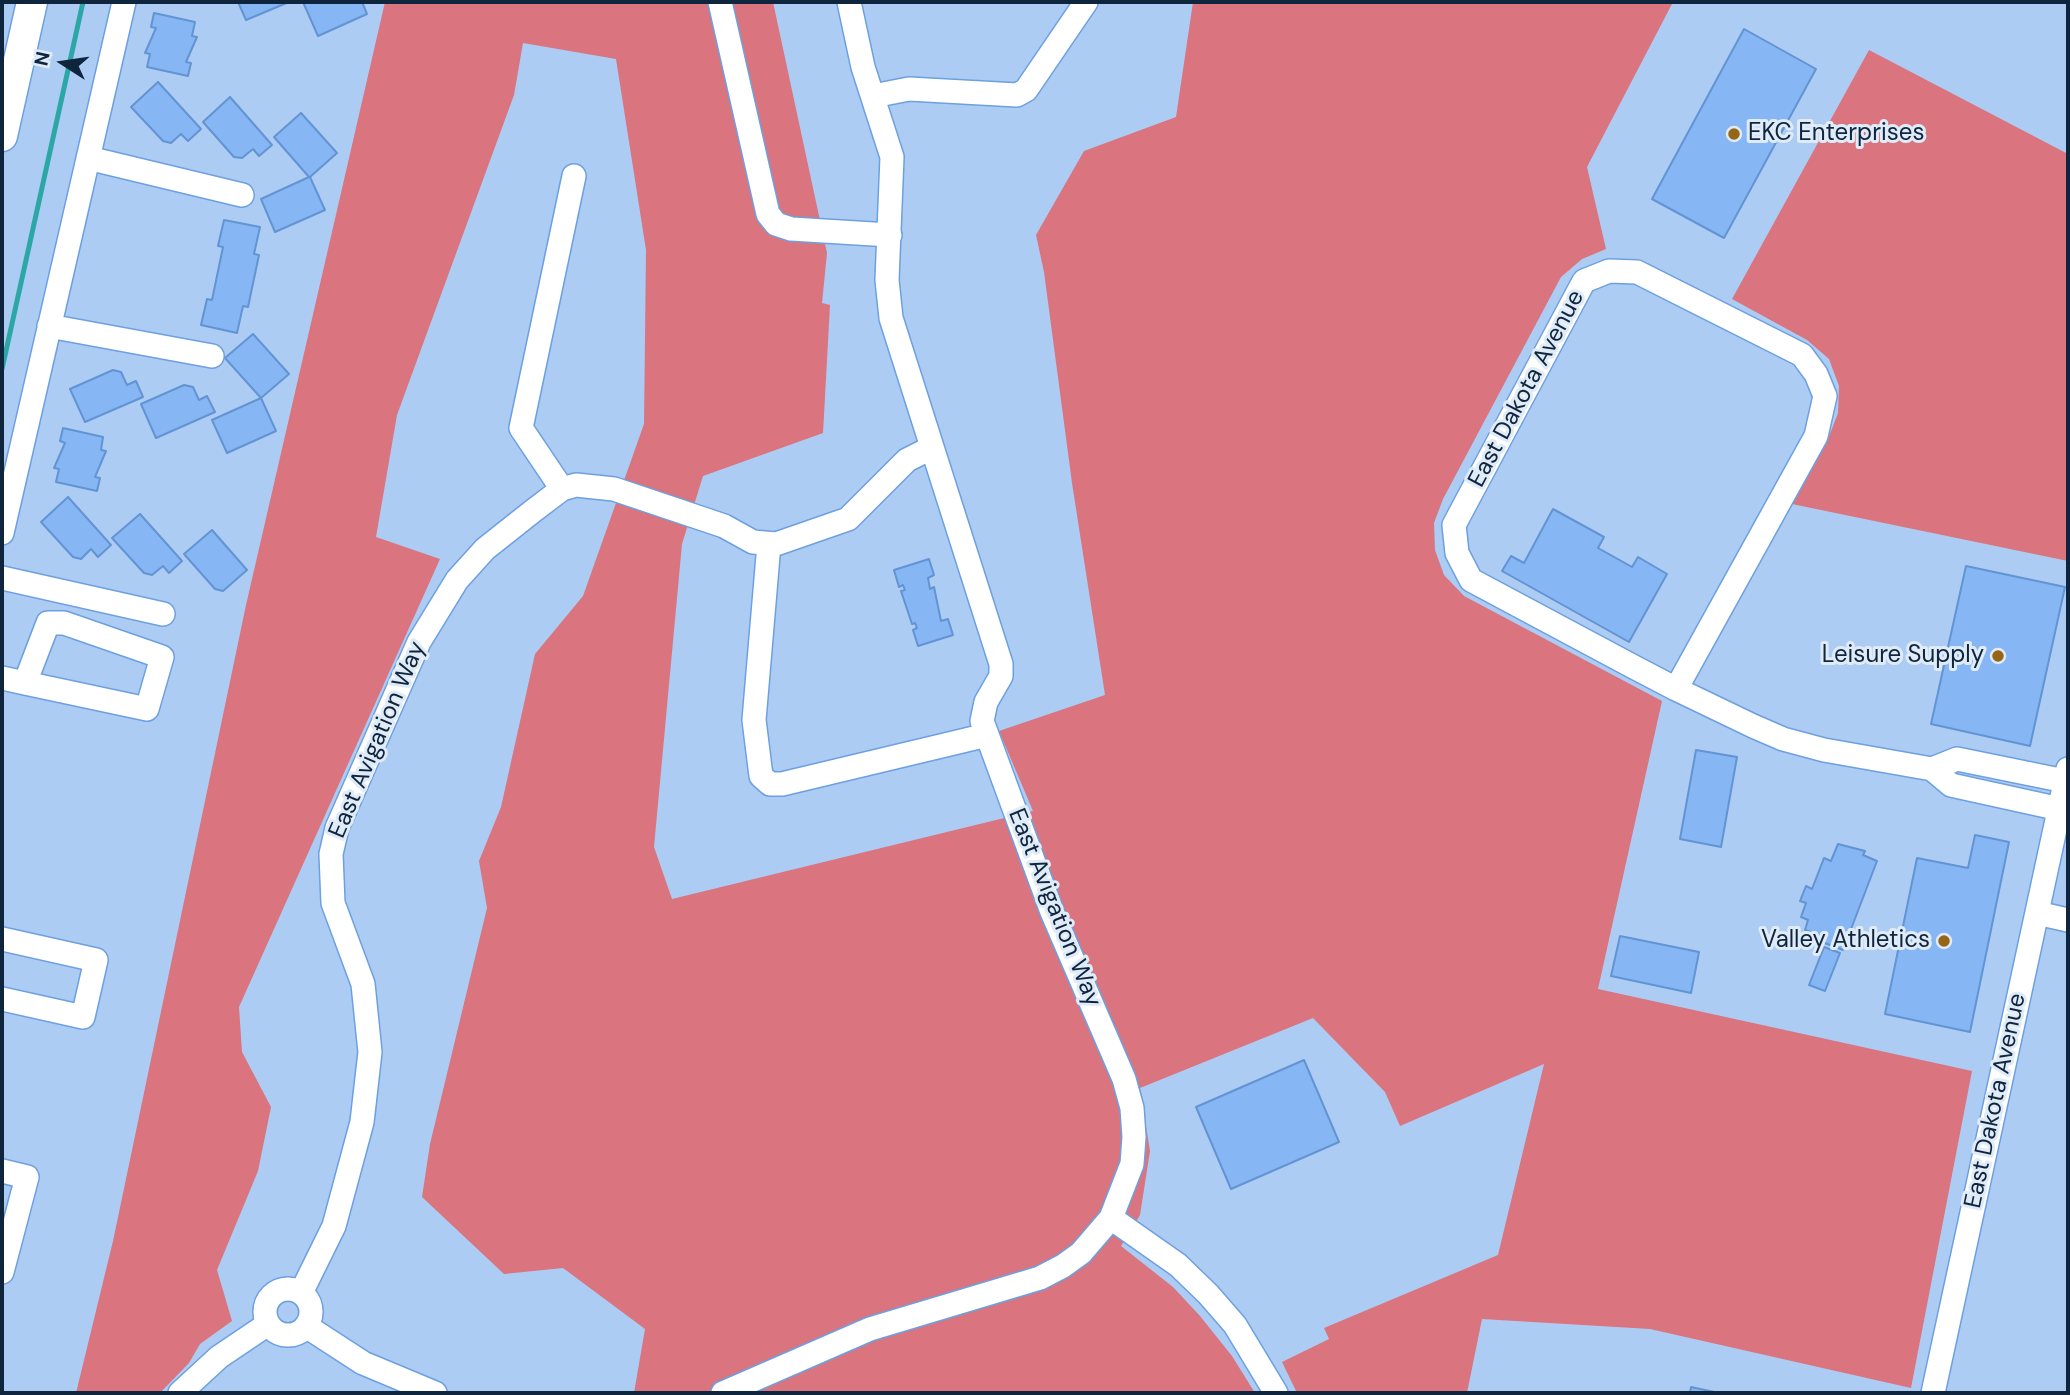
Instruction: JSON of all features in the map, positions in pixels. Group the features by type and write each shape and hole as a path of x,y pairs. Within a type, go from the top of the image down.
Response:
{"main road":[{"path":"2,136 32,2"}],"street":[{"path":"2,533 12,437 49,326 124,2"},
{"path":"720,2 768,214 776,225 790,229 890,234"},
{"name":"East Avigation Way","path":"723,1393 870,1329 1040,1278 1081,1252 1111,1217 1132,1164 1132,1108 1112,1049 1052,912 982,721 986,702 1000,676 1001,664 931,448 924,414 888,299 892,157 849,2"},
{"path":"873,96 909,89 1017,95 1026,90 1086,2"},
{"path":"88,158 243,195"},
{"path":"574,176 522,428 562,489 576,485 614,489 695,516 753,542 769,544 848,519 907,460 931,448"},
{"name":"East Dakota Avenue","path":"1676,689 1816,436 1825,396 1816,374 1802,355 1637,272 1609,271 1584,281 1454,525 1457,553 1471,580 1676,689 1783,739 1824,750 1932,769 1951,785 2060,809"},
{"path":"49,326 212,356"},
{"name":"East Avigation Way","path":"301,1293 334,1226 362,1122 370,1052 363,984 333,903 330,877 337,828 436,611 457,580 485,549 562,489"},
{"path":"769,544 754,720 761,776 770,783 782,785 987,735"},
{"path":"2,578 163,614"},
{"path":"2,678 25,683 147,709 162,657 64,623 48,624 25,683"},
{"name":"East Dakota Avenue","path":"1932,769 1957,759 2067,775 1933,1393"},
{"path":"2037,913 2068,920"},
{"path":"2,939 96,960 83,1017 2,999"},
{"path":"2,1171 27,1177 2,1272"},
{"path":"1111,1217 1178,1265 1208,1294 1235,1325 1276,1393"},
{"path":"289,1288 301,1293 311,1312 306,1326 294,1334 286,1335 272,1330 264,1312 272,1295 289,1288"},
{"path":"180,1393 219,1357 268,1324"},
{"path":"306,1326 363,1363 435,1393"}],"shaded area":[{"path":"385,2 773,2 827,253 822,303 830,305 823,433 703,476 682,544 654,847 672,899 1033,811 999,731 1105,695 1072,483 1044,272 1036,235 1084,151 1176,117 1193,2 1673,2 1587,167 1606,249 1582,259 1561,277 1443,499 1434,523 1435,550 1444,575 1464,596 1662,701 1598,989 1972,1071 1911,1388 1650,1329 1482,1319 1467,1393 1297,1393 1282,1362 1329,1339 1324,1328 1498,1255 1544,1064 1400,1126 1385,1092 1313,1018 1140,1088 1150,1151 1140,1215 1121,1246 1173,1287 1200,1316 1232,1356 1255,1393 634,1393 645,1329 563,1268 504,1274 422,1197 430,1144 487,908 479,861 501,807 535,654 583,596 644,424 646,250 616,59 523,43 514,95 397,415 376,537 440,559 239,1007 242,1052 271,1107 258,1171 217,1270 232,1321 200,1344 189,1363 160,1393 76,1393 113,1241 246,605"},
{"path":"1869,50 2068,154 2068,561 1792,504 1828,439 1838,413 1839,386 1829,359 1807,340 1732,299"}],"building":[{"path":"238,2 289,2 246,20"},
{"path":"303,2 362,2 367,14 318,36"},
{"path":"154,13 195,22 192,36 197,37 186,62 191,63 188,76 147,67 150,54 145,53 156,28 151,27"},
{"name":"EKC Enterprises","path":"1744,29 1816,69 1724,238 1652,199"},
{"path":"158,82 201,129 188,141 181,134 171,143 163,141 131,107"},
{"path":"230,97 272,145 259,156 253,149 242,158 234,157 203,122"},
{"path":"301,113 337,153 310,177 325,210 275,232 261,199 309,177 274,137"},
{"path":"224,220 260,227 254,254 259,255 248,307 243,306 237,333 201,325 207,299 212,300 223,247 218,246"},
{"path":"253,334 289,374 261,398 225,358"},
{"path":"113,370 121,372 127,385 136,381 143,397 85,422 70,389"},
{"path":"184,385 193,387 199,400 207,396 215,412 156,438 141,404"},
{"path":"261,398 276,431 227,453 212,420"},
{"path":"63,428 103,437 101,450 106,451 95,477 100,478 97,491 56,482 59,469 54,468 65,443 60,441"},
{"path":"68,497 111,545 98,557 91,549 81,559 73,557 41,522"},
{"path":"1553,509 1604,537 1598,548 1632,567 1638,557 1667,574 1629,642 1502,571 1511,556 1524,563"},
{"path":"140,514 182,561 169,573 163,566 152,575 144,573 112,538"},
{"path":"212,530 247,570 223,591 215,589 184,554"},
{"path":"929,559 934,575 928,578 930,589 934,587 941,621 948,619 953,635 918,646 913,630 917,628 915,623 912,624 901,591 905,590 903,585 899,587 894,570"},
{"name":"Leisure Supply","path":"1966,566 2065,587 2030,746 1931,724"},
{"path":"1696,750 1737,757 1721,847 1680,839"},
{"name":"Valley Athletics","path":"1975,835 2009,842 1970,1032 1885,1014 1917,858 1968,868"},
{"path":"1838,844 1865,851 1863,855 1877,861 1843,950 1814,939 1816,934 1805,930 1808,920 1801,917 1806,903 1800,901 1806,886 1812,889 1824,858 1831,861"},
{"path":"1620,936 1699,952 1691,993 1611,976"},
{"path":"1824,947 1840,953 1825,991 1809,985"},
{"path":"1304,1060 1339,1142 1231,1189 1196,1107"},
{"path":"1691,1387 1719,1393 1690,1393"}],"waterway":[{"path":"2,369 83,2"}],"place":[{"name":"EKC Enterprises","path":"1734,134"},
{"name":"Leisure Supply","path":"1998,656"},
{"name":"Valley Athletics","path":"1944,941"}]}
